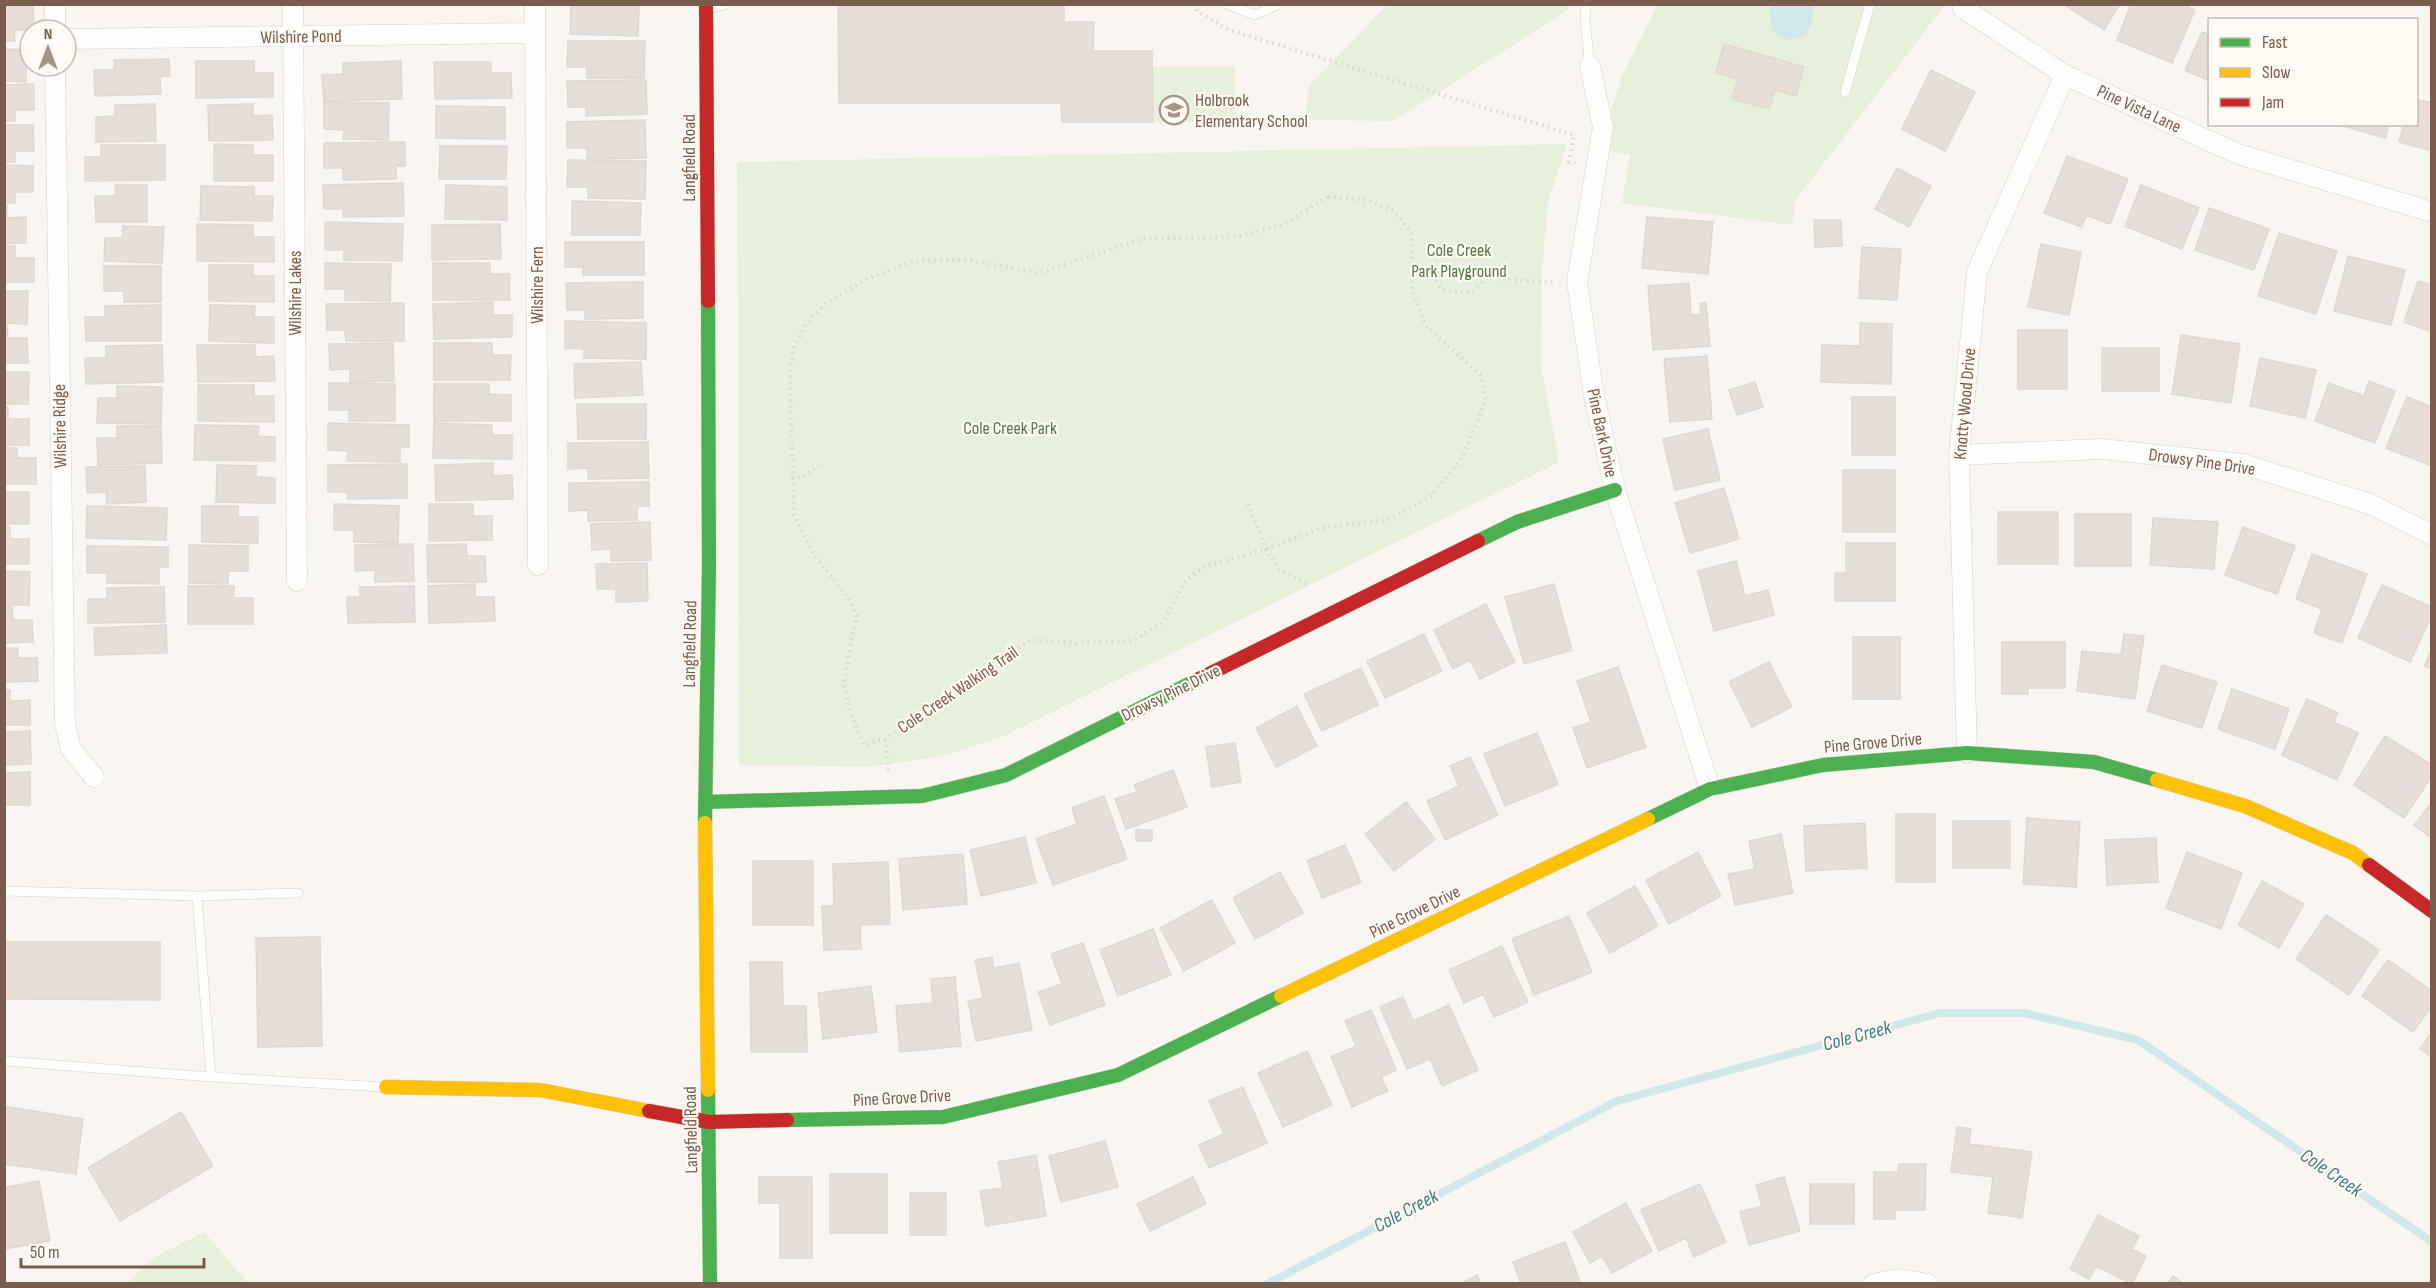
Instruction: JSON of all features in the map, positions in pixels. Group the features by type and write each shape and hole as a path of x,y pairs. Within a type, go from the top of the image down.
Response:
{"street":[{"name":"Wilshire Lakes","path":"293,4 297,581"},
{"name":"Wilshire Fern","path":"535,4 538,565"},
{"name":"Pine Vista Lane","path":"1960,6 2065,75 2238,154 2432,212"},
{"name":"Langfield Road","path":"706,7 710,566 705,802 710,1284"},
{"name":"Wilshire Pond","path":"78,39 535,33"},
{"name":"Pine Bark Drive","path":"1590,66 1603,127 1577,282 1594,395 1615,490 1710,789"},
{"name":"Knotty Wood Drive","path":"1966,753 1959,455 1977,272 2065,75"},
{"name":"Wilshire Ridge","path":"55,78 65,724 71,749 94,777"},
{"name":"Drowsy Pine Drive","path":"1959,455 2102,450 2243,464 2370,504 2432,535"},
{"name":"Drowsy Pine Drive","path":"705,802 922,796 1006,775 1517,522 1615,490"},
{"name":"Pine Grove Drive","path":"386,1087 540,1090 709,1122 943,1117 1118,1076 1710,789 1823,765 1966,753 2094,762 2245,806 2353,853 2432,911"},
{"path":"1873,1284 1899,1279 1928,1284"}],"lane":[{"path":"706,7 727,4"},
{"path":"1226,4 1256,15 1279,4"},
{"path":"1586,4 1585,22 1590,66"},
{"path":"1845,92 1870,4"},
{"path":"4,891 197,896 298,894"},
{"path":"197,896 211,1077"},
{"path":"4,1061 211,1077 386,1087"}],"path":[{"path":"1194,4 1198,12 1228,30 1574,135 1569,162 1596,166"},
{"name":"Cole Creek Walking Trail","path":"1328,197 1367,200 1394,211 1411,232 1412,290 1426,326 1480,375 1486,399 1461,460 1429,498 1388,520 1326,527 1266,549 1204,567 1186,580 1162,623 1133,641 1076,643 1030,640 885,739 864,745 850,712 844,686 857,616 850,600 814,555 794,515 792,477 790,380 793,349 805,326 825,304 867,279 914,261 968,260 1039,273 1145,238 1235,237 1282,225 1328,197"},
{"path":"1411,270 1427,270 1443,290 1471,293 1486,278 1577,282"},
{"path":"792,477 803,477 819,465"},
{"path":"1248,504 1266,549 1278,569 1309,586"},
{"path":"885,739 891,798"}],"green space":[{"path":"1387,5 1572,5 1565,12 1393,121 1305,120 1309,86"},
{"path":"1657,5 1945,5 1795,201 1792,225 1622,203 1630,155 1599,149 1622,76"},
{"path":"1152,67 1235,67 1235,122 1153,122"},
{"name":"Cole Creek Park","path":"1567,144 1548,202 1542,271 1541,365 1559,462 1006,735 944,756 868,767 739,765 737,162"},
{"path":"204,1232 248,1283 127,1283 155,1257"}],"water":[{"path":"1773,5 1813,5 1812,24 1805,36 1789,40 1778,37 1770,20 1769,11"}],"building":[{"path":"4,4 33,4 34,18 18,18 18,30 14,30 15,41 4,41"},
{"path":"571,4 639,4 638,36 570,34"},
{"path":"838,4 1064,4 1064,22 1094,22 1093,51 1152,51 1153,122 1062,122 1061,103 839,103"},
{"path":"2063,4 2120,4 2104,30"},
{"path":"2131,4 2182,4 2195,10 2172,63 2117,40"},
{"path":"2202,32 2208,34 2208,80 2185,70"},
{"path":"568,41 645,41 644,78 587,78 587,67 567,67"},
{"path":"1724,44 1804,67 1796,96 1775,90 1769,109 1732,99 1738,79 1716,73"},
{"path":"4,49 18,50 18,78 26,78 26,82 4,81"},
{"path":"169,59 170,76 160,77 161,94 95,96 94,70 114,70 114,60"},
{"path":"196,61 254,61 254,73 273,73 273,97 196,98"},
{"path":"401,61 402,99 324,101 322,75 343,74 343,63"},
{"path":"434,62 491,62 491,73 511,73 512,98 435,99"},
{"path":"1931,70 1975,92 1945,151 1902,129"},
{"path":"646,80 647,114 586,116 586,107 568,107 567,81"},
{"path":"34,84 34,110 15,110 15,121 4,121 4,85"},
{"path":"2418,100 2432,103 2432,151 2399,142 2403,126 2418,126"},
{"path":"324,102 389,103 388,140 343,139 344,130 324,129"},
{"path":"155,104 156,141 96,142 96,117 115,116 115,105"},
{"path":"253,104 253,116 272,115 273,140 209,141 208,105"},
{"path":"436,106 505,107 505,139 436,138"},
{"path":"645,120 646,158 587,159 587,148 567,148 567,122"},
{"path":"4,125 33,125 34,151 15,151 15,162 4,162"},
{"path":"2344,126 2388,126 2385,138"},
{"path":"405,142 405,166 396,166 396,179 343,180 343,168 324,168 324,143"},
{"path":"214,144 253,145 253,155 273,155 273,181 214,181"},
{"path":"101,145 165,145 165,180 85,181 85,157 101,157"},
{"path":"440,146 507,146 506,179 439,179"},
{"path":"2067,156 2128,179 2110,224 2086,215 2082,227 2044,213"},
{"path":"568,160 646,161 645,199 588,198 588,187 567,187"},
{"path":"4,165 33,166 33,192 15,192 15,203 4,203"},
{"path":"1897,168 1931,186 1909,227 1875,209"},
{"path":"403,183 404,216 343,217 343,209 324,209 323,185"},
{"path":"115,185 147,185 147,222 96,222 95,196 116,196"},
{"path":"446,185 507,187 507,220 445,219"},
{"path":"2141,185 2199,208 2182,249 2125,226"},
{"path":"201,186 254,187 254,196 273,196 272,221 200,220"},
{"path":"572,201 641,203 640,235 572,235"},
{"path":"4,206 7,206 7,218 26,217 26,243 4,243"},
{"path":"2209,208 2269,229 2254,270 2195,250"},
{"path":"1647,217 1713,222 1708,274 1642,268"},
{"path":"1814,220 1841,220 1842,246 1815,247"},
{"path":"325,222 403,224 402,261 344,260 344,250 325,250"},
{"path":"197,224 253,225 253,237 274,237 274,262 197,261"},
{"path":"500,224 501,259 432,260 432,225"},
{"path":"123,226 164,227 162,263 104,261 105,238 123,238"},
{"path":"2279,233 2337,251 2316,314 2258,296"},
{"path":"565,242 644,242 644,275 583,275 583,267 565,267"},
{"path":"2041,244 2081,252 2069,315 2028,307"},
{"path":"4,246 15,246 15,258 34,258 34,282 4,282"},
{"path":"1862,247 1901,249 1897,300 1859,298"},
{"path":"2348,256 2405,270 2391,325 2334,311"},
{"path":"325,263 391,264 390,301 345,300 345,289 325,289"},
{"path":"433,263 490,263 490,274 509,274 510,300 433,300"},
{"path":"209,265 253,265 253,276 274,276 274,302 209,301"},
{"path":"104,266 161,266 161,302 124,302 124,291 104,291"},
{"path":"2418,281 2432,285 2432,332 2404,322"},
{"path":"643,282 643,318 585,319 585,310 567,310 566,283"},
{"path":"1689,283 1691,315 1701,315 1700,303 1706,303 1710,346 1653,350 1648,286"},
{"path":"4,291 28,291 27,324 4,323"},
{"path":"493,302 493,315 512,315 512,337 434,339 433,304"},
{"path":"404,303 404,341 346,341 345,330 327,330 326,304"},
{"path":"161,305 161,341 86,341 85,317 105,317 105,306"},
{"path":"210,305 255,306 254,317 274,317 274,343 209,341"},
{"path":"565,321 646,323 646,359 584,358 584,349 565,348"},
{"path":"1860,323 1892,324 1891,384 1821,382 1822,345 1860,346"},
{"path":"4,326 7,326 8,338 27,338 28,363 4,363"},
{"path":"2018,330 2067,330 2067,389 2018,389"},
{"path":"2181,335 2240,344 2231,403 2172,394"},
{"path":"393,343 394,381 350,382 350,369 330,370 329,344"},
{"path":"434,343 492,343 492,355 511,355 510,380 434,380"},
{"path":"162,345 163,382 86,384 85,358 106,358 106,346"},
{"path":"197,345 255,345 256,357 274,356 275,381 198,382"},
{"path":"2102,348 2159,348 2159,391 2102,391"},
{"path":"1707,356 1712,419 1670,422 1664,359"},
{"path":"2260,358 2316,370 2305,418 2250,406"},
{"path":"641,362 643,395 575,398 574,364"},
{"path":"4,372 29,372 28,404 4,404"},
{"path":"2369,381 2395,391 2375,443 2315,421 2329,383 2364,396"},
{"path":"1755,382 1763,407 1737,415 1729,390"},
{"path":"329,383 395,384 395,421 349,421 349,410 329,410"},
{"path":"434,384 489,384 489,394 511,395 511,421 434,421"},
{"path":"198,385 254,385 254,396 274,396 274,422 198,421"},
{"path":"117,386 162,387 161,424 97,423 98,398 117,398"},
{"path":"1852,397 1895,397 1895,455 1852,455"},
{"path":"2407,397 2432,407 2432,466 2386,448"},
{"path":"577,404 646,404 646,439 578,439"},
{"path":"4,407 8,407 8,419 29,419 29,445 4,445"},
{"path":"328,423 409,425 409,447 400,447 400,462 347,461 348,451 328,450"},
{"path":"434,423 492,425 492,435 512,435 512,459 433,458"},
{"path":"195,425 259,426 258,436 275,437 275,461 194,460"},
{"path":"117,426 161,426 162,463 98,465 97,438 117,438"},
{"path":"1708,429 1720,480 1675,490 1663,439"},
{"path":"648,442 649,478 588,479 588,468 568,469 568,443"},
{"path":"4,448 17,448 17,458 36,458 36,484 4,484"},
{"path":"493,463 493,476 512,475 513,499 436,501 435,465"},
{"path":"407,464 407,498 348,499 348,492 328,492 328,465"},
{"path":"217,465 256,466 256,477 275,478 275,503 216,502"},
{"path":"145,466 146,502 107,504 106,492 87,493 86,467"},
{"path":"1843,470 1895,470 1895,532 1843,532"},
{"path":"649,482 649,506 637,506 637,520 588,521 588,510 569,511 569,483"},
{"path":"1724,488 1739,539 1690,553 1675,503"},
{"path":"4,492 29,492 29,524 4,524"},
{"path":"334,504 399,506 398,543 354,542 354,530 334,530"},
{"path":"429,504 473,504 473,516 492,516 492,540 429,541"},
{"path":"87,506 167,508 166,540 86,538"},
{"path":"202,506 238,506 238,517 258,517 258,543 202,542"},
{"path":"1998,512 2058,512 2058,564 1998,564"},
{"path":"2075,514 2131,514 2131,566 2075,566"},
{"path":"2153,518 2218,522 2214,569 2150,565"},
{"path":"650,522 651,560 611,561 611,549 592,550 591,524"},
{"path":"4,527 10,527 10,539 29,539 29,564 4,564"},
{"path":"2243,527 2295,546 2277,594 2225,575"},
{"path":"1846,543 1895,543 1895,601 1835,601 1835,573 1846,573"},
{"path":"413,544 414,581 375,582 375,570 355,571 355,545"},
{"path":"466,544 467,556 485,556 486,582 428,582 427,545"},
{"path":"189,545 248,546 248,571 228,571 228,584 189,583"},
{"path":"87,546 168,547 168,567 159,567 159,584 107,583 107,573 87,573"},
{"path":"2312,554 2367,574 2342,643 2314,633 2322,609 2296,599"},
{"path":"1736,561 1745,596 1768,590 1774,615 1714,631 1698,571"},
{"path":"647,563 648,601 616,602 616,589 597,589 596,564"},
{"path":"4,571 30,572 29,605 4,605"},
{"path":"475,584 475,597 494,597 495,621 429,623 428,586"},
{"path":"1554,584 1572,650 1524,664 1505,597"},
{"path":"2382,585 2432,607 2432,615 2410,662 2358,638"},
{"path":"188,586 234,586 234,598 253,598 253,624 188,624"},
{"path":"414,586 415,622 348,623 347,597 360,597 360,587"},
{"path":"164,587 165,622 88,623 88,599 107,599 107,588"},
{"path":"1486,604 1515,662 1480,679 1470,660 1453,669 1434,630"},
{"path":"4,607 12,607 13,620 32,620 33,642 4,643"},
{"path":"166,625 167,653 95,655 94,628"},
{"path":"1424,634 1442,671 1385,698 1367,661"},
{"path":"2124,634 2144,636 2135,699 2077,691 2082,651 2121,655"},
{"path":"1853,637 1900,637 1900,699 1853,699"},
{"path":"2002,642 2065,642 2065,688 2028,688 2028,694 2002,694"},
{"path":"4,648 18,648 18,658 37,658 38,681 4,682"},
{"path":"2432,649 2432,669 2424,666"},
{"path":"1769,662 1792,707 1752,727 1729,682"},
{"path":"2162,665 2217,682 2202,728 2147,711"},
{"path":"1618,667 1646,747 1587,768 1573,728 1591,722 1577,681"},
{"path":"1361,668 1378,705 1322,731 1304,694"},
{"path":"2232,689 2289,709 2275,749 2218,729"},
{"path":"4,690 10,690 10,701 30,700 30,725 4,725"},
{"path":"2307,699 2338,713 2334,722 2358,733 2337,780 2282,755"},
{"path":"1297,706 1317,746 1276,767 1256,728"},
{"path":"30,731 31,764 4,765 4,732"},
{"path":"1537,733 1558,784 1505,806 1484,754"},
{"path":"2385,736 2432,765 2432,776 2404,818 2354,785"},
{"path":"1235,743 1241,782 1212,787 1206,747"},
{"path":"1470,757 1498,815 1445,840 1427,801 1459,786 1450,766"},
{"path":"1173,770 1187,807 1126,829 1115,799 1137,792 1134,785"},
{"path":"30,772 30,805 4,805 4,773"},
{"path":"1104,796 1127,859 1053,885 1036,839 1077,824 1072,808"},
{"path":"1406,802 1435,839 1394,871 1365,834"},
{"path":"2432,802 2432,838 2414,825"},
{"path":"1896,814 1935,814 1935,882 1896,882"},
{"path":"2027,818 2080,822 2076,887 2023,884"},
{"path":"1953,821 2010,821 2010,868 1953,868"},
{"path":"1865,823 1867,868 1806,871 1804,826"},
{"path":"1136,830 1152,830 1152,841 1136,841"},
{"path":"1781,834 1793,893 1735,905 1728,874 1755,869 1749,841"},
{"path":"1025,837 1036,883 981,896 970,850"},
{"path":"2156,838 2158,882 2107,885 2105,840"},
{"path":"1345,845 1361,882 1322,898 1307,861"},
{"path":"1698,852 1721,896 1669,924 1646,880"},
{"path":"2187,852 2242,873 2221,929 2166,908"},
{"path":"963,854 967,904 903,910 899,859"},
{"path":"753,861 813,861 813,925 753,925"},
{"path":"888,862 890,924 860,925 861,949 824,950 822,906 834,906 833,864"},
{"path":"1280,872 1303,913 1255,939 1233,898"},
{"path":"2262,881 2304,904 2279,948 2238,925"},
{"path":"1635,886 1658,926 1610,953 1587,913"},
{"path":"1212,900 1235,943 1184,971 1160,928"},
{"path":"2326,915 2379,950 2349,995 2296,959"},
{"path":"1569,916 1592,972 1534,995 1512,939"},
{"path":"1153,929 1171,975 1118,996 1100,950"},
{"path":"320,937 322,1046 258,1047 256,938"},
{"path":"4,942 160,942 160,1000 4,999"},
{"path":"1083,943 1105,1005 1050,1025 1038,992 1062,984 1051,954"},
{"path":"1502,946 1528,1002 1494,1017 1483,994 1464,1003 1449,970"},
{"path":"992,957 994,968 1019,963 1032,1030 976,1041 968,1001 983,998 975,960"},
{"path":"2388,960 2432,991 2432,1006 2413,1032 2362,996"},
{"path":"750,962 782,962 783,1006 806,1006 807,1052 751,1052"},
{"path":"955,977 961,1046 900,1052 896,1006 933,1003 931,979"},
{"path":"871,986 877,1032 823,1039 818,993"},
{"path":"1403,997 1413,1021 1449,1005 1478,1070 1442,1086 1430,1059 1407,1069 1380,1007"},
{"path":"1371,1010 1396,1070 1381,1077 1388,1091 1352,1107 1331,1057 1356,1046 1345,1021"},
{"path":"2432,1031 2432,1057 2420,1049"},
{"path":"1307,1051 1332,1105 1283,1127 1258,1073"},
{"path":"1243,1087 1267,1143 1209,1168 1199,1145 1224,1134 1209,1101"},
{"path":"4,1106 83,1119 76,1174 4,1164"},
{"path":"181,1112 213,1166 120,1221 88,1168"},
{"path":"1957,1127 1971,1129 1969,1144 2032,1152 2022,1218 1988,1213 1993,1177 1951,1172"},
{"path":"1105,1141 1118,1187 1061,1202 1049,1156"},
{"path":"1036,1155 1046,1216 986,1226 980,1191 1003,1188 998,1162"},
{"path":"1899,1164 1926,1164 1925,1210 1895,1210 1895,1219 1874,1219 1874,1172 1898,1172"},
{"path":"830,1174 887,1174 887,1233 830,1233"},
{"path":"759,1177 812,1177 812,1258 780,1258 780,1203 759,1203"},
{"path":"1193,1177 1206,1204 1150,1231 1137,1204"},
{"path":"1784,1177 1800,1231 1749,1245 1740,1212 1762,1206 1756,1185"},
{"path":"39,1181 50,1241 4,1249 4,1190 7,1189 6,1187"},
{"path":"1700,1184 1726,1242 1694,1257 1686,1238 1659,1251 1641,1210"},
{"path":"1810,1184 1854,1184 1854,1224 1810,1224"},
{"path":"910,1193 946,1193 946,1235 910,1235"},
{"path":"1626,1203 1652,1251 1612,1273 1602,1256 1590,1263 1573,1232"},
{"path":"2098,1215 2139,1236 2132,1249 2146,1256 2132,1284 2096,1266 2089,1279 2070,1269"},
{"path":"1565,1242 1581,1284 1521,1284 1513,1262"},
{"path":"1477,1275 1481,1284 1460,1284"},
{"path":"2173,1276 2184,1284 2167,1284"}],"waterway":[{"name":"Cole Creek","path":"1267,1284 1617,1101 1940,1013 2024,1013 2138,1040 2432,1242"}],"traffic: fast":[{"path":"705,823 709,566 708,301"},
{"path":"1478,541 1517,522 1615,490"},
{"path":"705,802 922,796 1006,775 1199,679"},
{"path":"1648,819 1710,789 1823,765 1967,753 2094,762 2157,780"},
{"path":"787,1120 943,1117 1118,1075 1281,996"},
{"path":"708,1090 710,1284"}],"traffic: slow":[{"path":"2157,780 2245,806 2353,853 2369,865"},
{"path":"1281,996 1648,819"},
{"path":"705,823 708,1090"},
{"path":"386,1087 540,1090 649,1111"}],"traffic: jam":[{"path":"706,4 708,301"},
{"path":"1199,679 1478,541"},
{"path":"2369,865 2432,911"},
{"path":"649,1111 709,1122 787,1120"}],"place":[{"name":"Holbrook Elementary School","path":"1174,110"}],"park label":[{"name":"Cole Creek Park Playground","path":"1459,260"}]}
